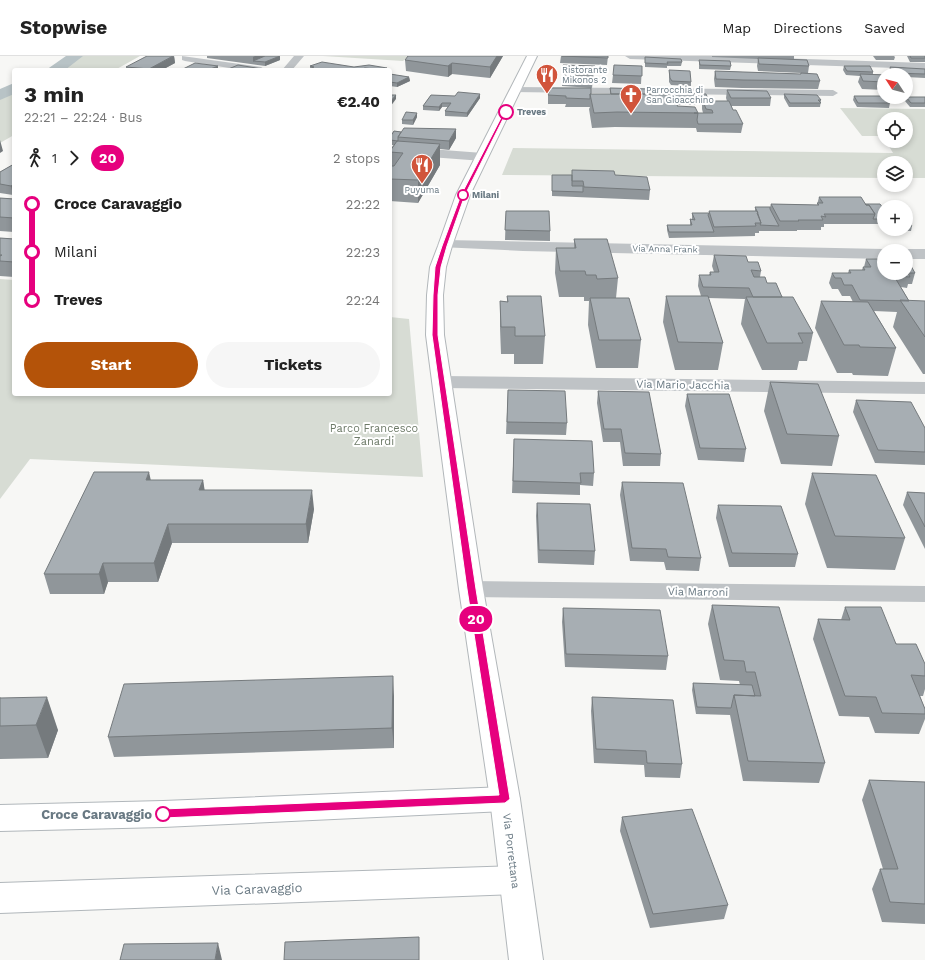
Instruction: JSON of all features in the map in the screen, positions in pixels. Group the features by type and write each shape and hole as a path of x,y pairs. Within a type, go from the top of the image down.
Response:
{"main road":[{"name":"Via Porrettana","path":"526,960 505,799 471,589 435,335 435,295 438,267 463,195 532,56"},
{"path":"0,818 155,814 505,799"},
{"name":"Via Caravaggio","path":"0,898 515,880"}],"street":[{"path":"289,68 299,56"},
{"path":"630,56 925,66"},
{"path":"185,58 248,68"},
{"path":"516,90 833,92"},
{"path":"392,150 483,157"},
{"name":"Via Anna Frank","path":"446,244 877,254"},
{"name":"Via Mario Jacchia","path":"442,382 925,388"},
{"name":"Via Marroni","path":"471,589 925,594"}],"green space":[{"path":"81,56 140,56 119,68 61,68"},
{"path":"323,56 408,56 403,61"},
{"path":"12,94 12,136 0,143 0,99"},
{"path":"840,108 925,109 925,178 913,178 913,156 877,156 877,178 502,175 513,148 893,153 890,148 913,148 913,112 877,112 877,136 862,136"},
{"name":"Parco Francesco Zanardi","path":"0,279 12,280 12,396 392,396 392,317 409,319 423,477 30,459 0,499"}],"building":[{"path":"147,56 173,56 151,68 126,67"},
{"path":"265,56 280,56 265,62 253,61"},
{"path":"408,56 497,56 490,67 452,63 448,66 405,60"},
{"path":"562,56 608,56 608,58"},
{"path":"910,56 925,56 925,58 911,58"},
{"path":"645,57 681,59 682,62 667,62 668,64 645,63"},
{"path":"758,58 807,60 809,66 759,64"},
{"path":"699,60 730,61 731,66 700,65"},
{"path":"322,62 354,67 369,65 387,68 312,68 314,67 310,66"},
{"path":"195,63 218,66 213,68 185,68"},
{"path":"238,65 256,68 231,68"},
{"path":"563,65 595,66 594,74 564,73 566,68 562,67"},
{"path":"614,65 642,66 642,76 613,75"},
{"path":"844,66 870,66 873,72 847,71"},
{"path":"913,68 925,69 925,74 913,74"},
{"path":"669,70 690,71 691,82 672,81"},
{"path":"715,71 817,74 820,81 716,79"},
{"path":"392,74 409,77 397,83 392,82"},
{"path":"860,74 877,75 877,82 863,81"},
{"path":"563,78 593,79 592,84 562,82"},
{"path":"551,88 591,88 590,99 566,98 566,96 548,95"},
{"path":"610,88 648,89 650,94 611,94"},
{"path":"727,90 767,91 771,98 731,98"},
{"path":"458,92 480,94 467,113 445,111 451,103 442,103 439,107 423,106 431,95 455,96"},
{"path":"668,93 706,94 709,101 674,101"},
{"path":"590,94 669,95 678,104 677,106 695,107 698,113 594,113"},
{"path":"784,94 817,95 821,100 818,100 821,103 790,103"},
{"path":"854,96 877,96 877,103 858,103"},
{"path":"913,97 925,97 925,103 913,103"},
{"path":"703,101 729,101 733,110 736,110 743,124 698,124 698,113 713,113 712,110 706,109"},
{"path":"406,112 417,113 413,120 402,120"},
{"path":"404,128 456,129 449,141 398,137"},
{"path":"394,131 401,132 398,137 398,141 392,140 392,134"},
{"path":"397,141 440,144 418,180 392,179 392,166 394,166 403,153 392,152 392,148"},
{"path":"12,165 12,185 0,184 0,172"},
{"path":"572,170 614,171 615,175 647,177 650,190 584,187 583,181 572,181"},
{"path":"552,175 572,175 572,186 583,186 583,192 552,191"},
{"path":"819,197 861,197 866,205 869,205 875,214 824,214 826,217 821,216 823,220 780,221 771,204 819,205 817,203 823,203"},
{"path":"0,198 12,199 12,218 0,217"},
{"path":"865,204 877,204 877,219 873,219 875,214 869,205"},
{"path":"755,207 770,207 779,226 760,225 761,223"},
{"path":"506,211 549,211 550,231 505,230"},
{"path":"709,211 757,211 761,223 755,223 756,226 714,227"},
{"path":"692,213 709,213 708,215 714,232 669,232 667,225 692,225 690,219 695,220"},
{"path":"0,238 12,239 12,262 0,261 0,256 2,255 0,255"},
{"path":"574,239 607,239 618,278 597,279 596,275 586,275 585,271 560,271 556,248 576,248"},
{"path":"714,255 746,256 748,262 758,262 761,271 751,270 754,277 765,277 767,283 776,283 782,297 753,297 749,288 703,287 699,275 711,275 710,272 719,272"},
{"path":"866,259 877,259 877,280 896,280 909,301 860,300 852,285 844,285 841,278 835,278 832,273 851,273 849,270 865,270 863,267 871,267"},
{"path":"507,296 541,296 545,336 515,336 515,327 501,327 500,301 508,302"},
{"path":"666,296 708,296 723,343 678,342"},
{"path":"746,297 793,297 813,333 798,333 803,343 767,343"},
{"path":"590,298 629,298 641,340 599,340"},
{"path":"900,300 925,301 925,337"},
{"path":"821,301 868,302 896,348 844,345"},
{"path":"770,382 818,384 839,436 787,434"},
{"path":"508,390 565,391 567,423 507,422"},
{"path":"598,391 649,392 661,454 625,453 621,429 604,429"},
{"path":"687,394 729,394 746,449 700,448"},
{"path":"856,400 911,402 925,428 925,452 878,450"},
{"path":"514,439 592,441 594,473 580,473 581,483 513,481"},
{"path":"94,472 149,472 146,480 203,480 199,490 312,490 306,524 168,524 154,563 103,563 99,574 44,574"},
{"path":"812,473 876,475 905,538 835,536"},
{"path":"622,482 683,483 701,558 668,557 666,549 632,548"},
{"path":"907,492 925,493 925,527"},
{"path":"537,503 590,504 595,551 539,550"},
{"path":"718,505 781,506 798,554 732,553"},
{"path":"712,605 779,607 825,763 748,761 734,695 761,696 755,672 746,672 744,661 724,660"},
{"path":"845,607 881,607 896,644 916,644 925,664 925,676 911,675 925,709 925,714 882,713 876,697 845,696 818,619 850,620"},
{"path":"563,608 660,610 668,656 566,654"},
{"path":"393,676 392,728 108,737 124,684"},
{"path":"693,683 752,685 755,696 734,695 731,708 697,707"},
{"path":"47,697 36,725 0,726 0,698"},
{"path":"592,697 673,700 682,764 647,763 646,751 596,749"},
{"path":"869,780 925,782 925,904 890,902 880,869 898,869"},
{"path":"692,809 728,905 653,914 622,817"},
{"path":"419,937 419,960 284,960 285,942"},
{"path":"218,943 215,960 120,960 124,944"}],"waterway":[{"path":"57,68 76,56"},
{"path":"0,95 12,89"}],"bus line":[{"name":"20","path":"163,814 505,799 471,589 435,335 435,295 438,267 463,195 506,112"}],"place":[{"name":"Ristorante Mikonos 2","path":"547,94"},
{"name":"Treves","path":"506,112"},
{"name":"Parrocchia di San Gioacchino","path":"631,114"},
{"name":"Puyuma","path":"422,184"},
{"name":"Milani","path":"463,195"},
{"name":"Croce Caravaggio","path":"163,814"}]}
